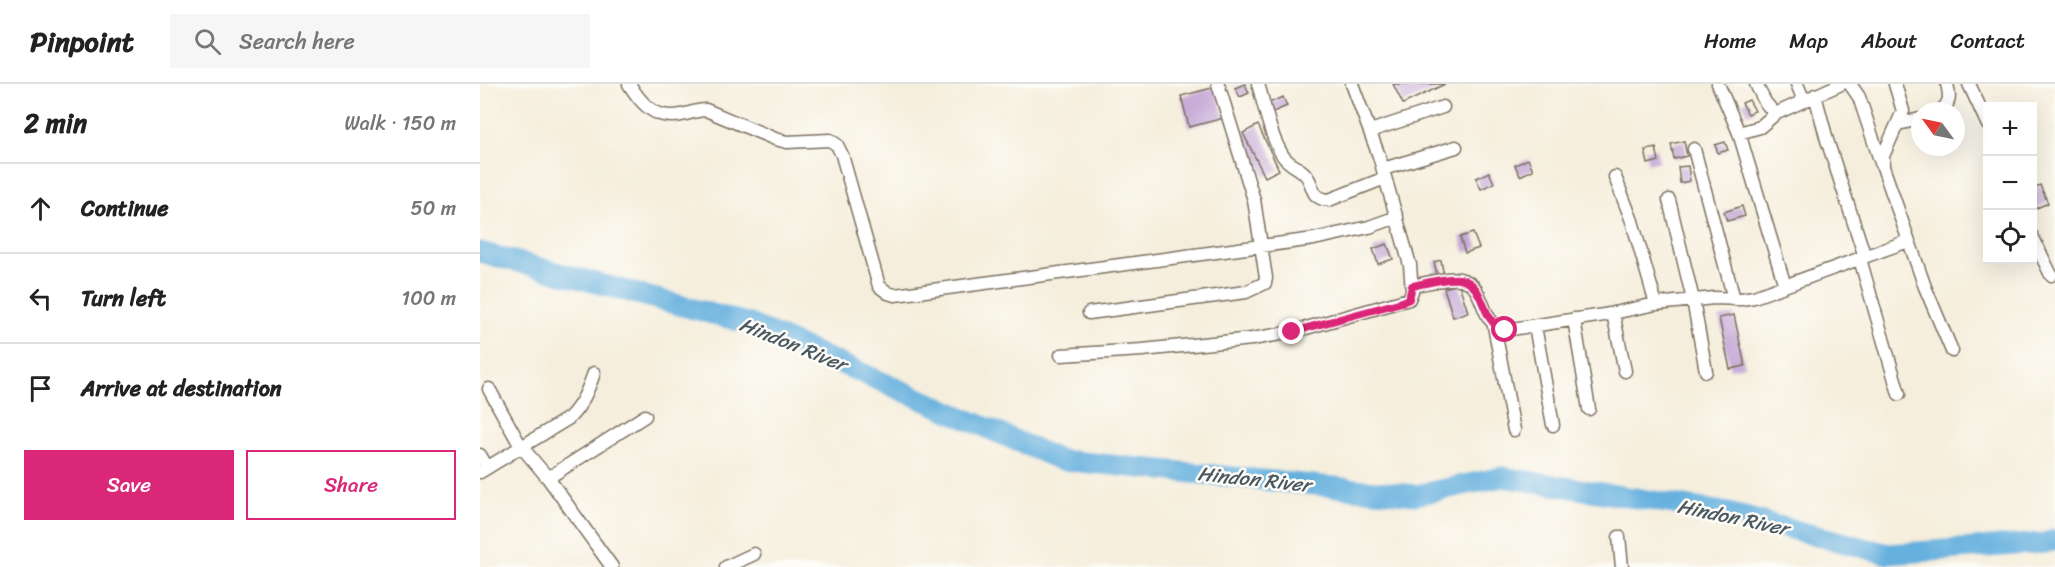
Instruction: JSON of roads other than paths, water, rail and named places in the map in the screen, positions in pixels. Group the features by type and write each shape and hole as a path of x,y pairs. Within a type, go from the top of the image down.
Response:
{"street":[{"path":"629,84 637,97 649,109 659,114 673,116 706,110 775,139 787,142 830,140 837,145 842,155 879,286 895,295 1008,278 1261,246 1369,227 1397,217"},
{"path":"1089,313 1246,292 1265,283 1254,200 1218,84"},
{"path":"1258,84 1283,157 1289,164 1305,173 1316,196 1322,199 1329,200 1384,174 1456,147"},
{"path":"1061,355 1206,345 1292,332 1409,299 1412,286 1410,266 1384,174 1352,84"},
{"path":"1718,84 1739,133 1785,286"},
{"path":"1756,84 1765,102 1775,114"},
{"path":"1797,84 1810,98 1827,140 1863,258 1899,394"},
{"path":"1739,133 1760,127 1775,114 1841,84"},
{"path":"1850,84 1859,97 1908,241 1952,351"},
{"path":"1882,167 1883,156 1903,111 1895,84"},
{"path":"1947,84 1950,94 1949,102"},
{"path":"1970,84 1983,114"},
{"path":"1370,131 1443,107"},
{"path":"1898,124 1911,121"},
{"path":"1694,149 1734,298"},
{"path":"1616,177 1632,221 1656,304"},
{"path":"1669,200 1693,300 1706,371"},
{"path":"1494,326 1505,330 1574,320 1656,304 1754,297 1908,241"},
{"path":"2037,246 2051,275"},
{"path":"1412,286 1453,279 1462,280 1476,290 1494,326 1514,430"},
{"path":"1613,313 1625,371"},
{"path":"1574,320 1589,409"},
{"path":"1535,326 1553,425"},
{"path":"480,455 484,470 520,445 569,418 585,398 594,373"},
{"path":"489,389 520,445 548,478 612,567"},
{"path":"548,478 645,416"},
{"path":"1619,537 1622,567"},
{"path":"726,567 754,554"}],"waterway":[{"name":"Hindon River","path":"480,252 750,324 1060,460 1416,495 1502,477 1724,512 1888,554 2044,543 2055,540"}]}
